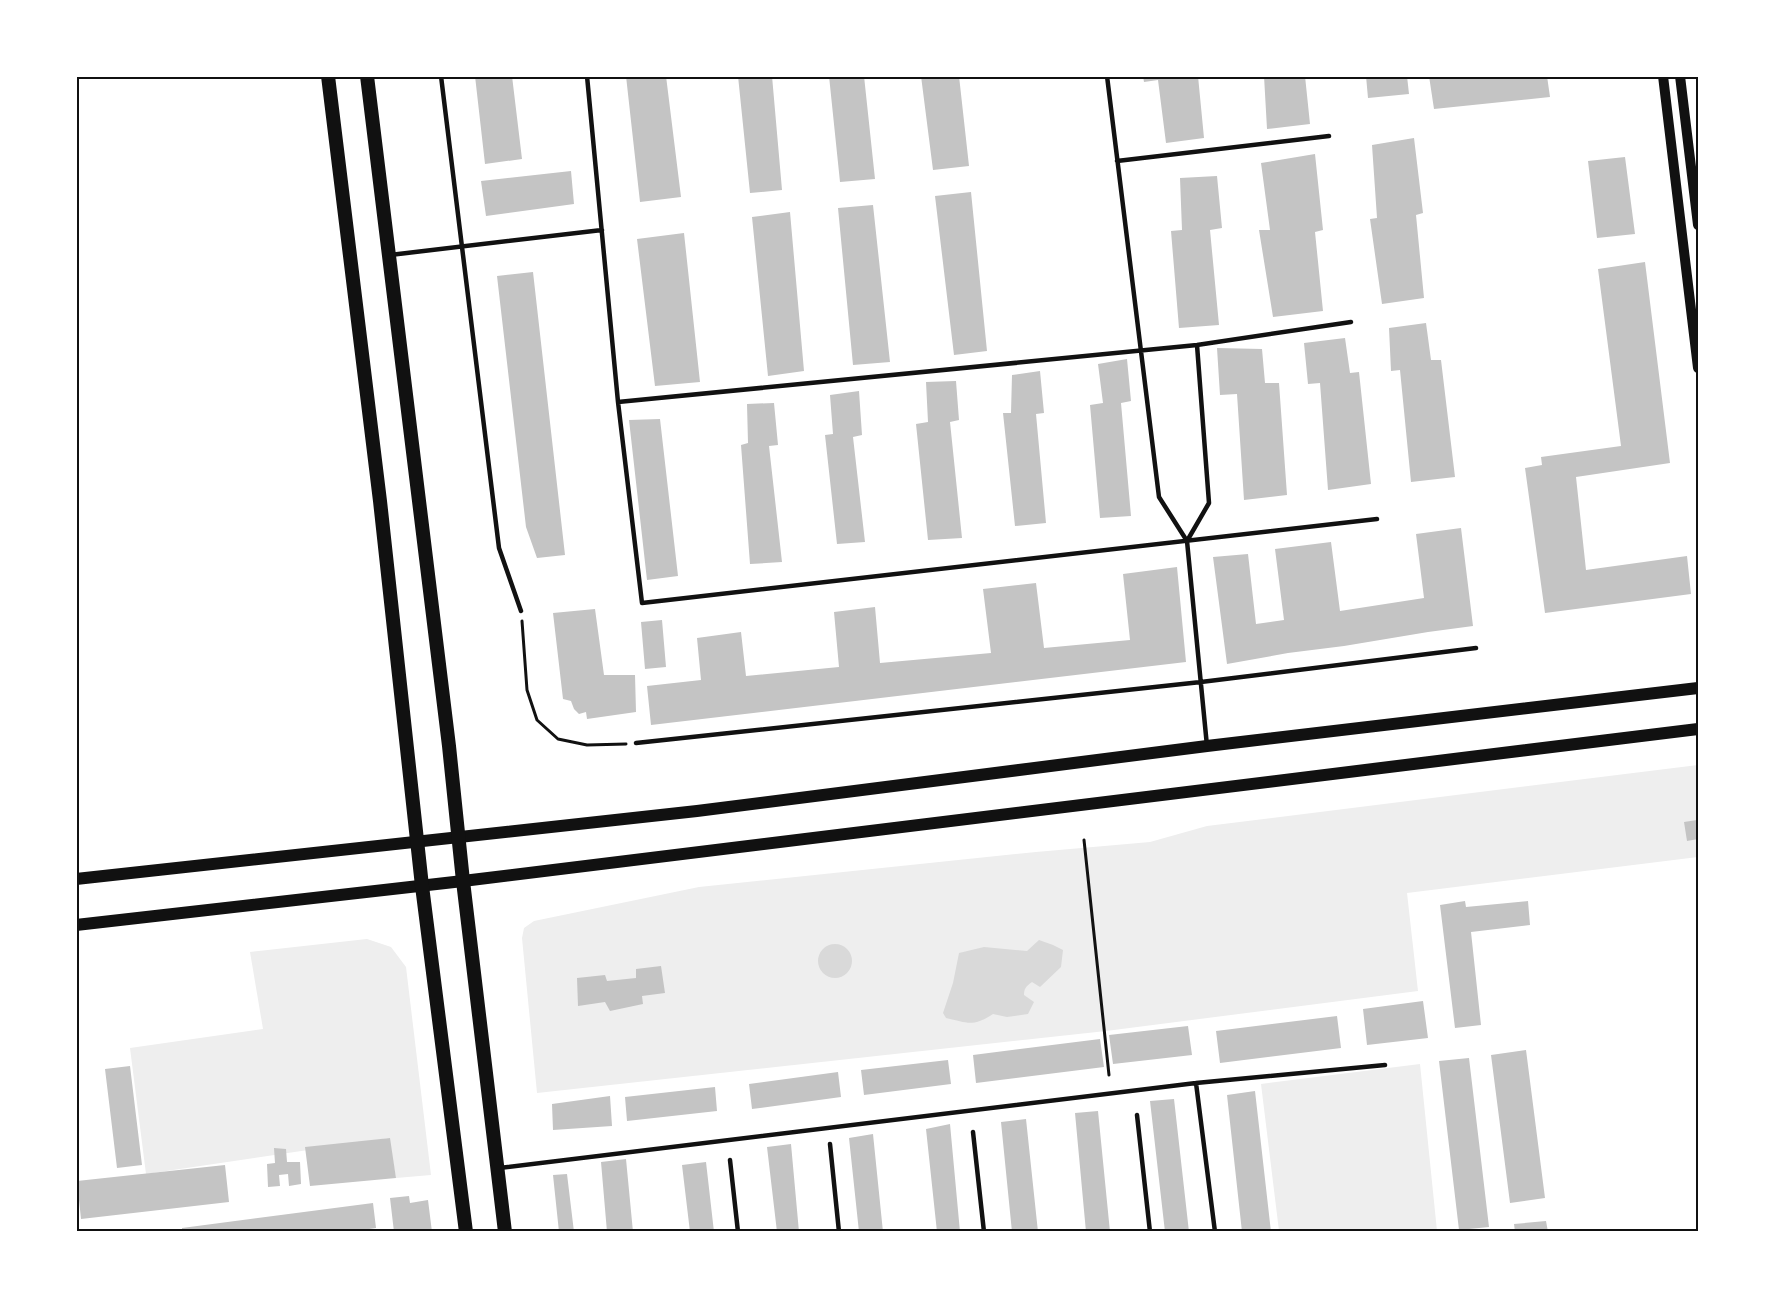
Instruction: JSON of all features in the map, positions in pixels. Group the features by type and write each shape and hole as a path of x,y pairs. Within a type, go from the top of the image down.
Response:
{"main road":[{"path":"328,76 380,501 422,886 466,1232"},
{"path":"367,76 505,1232"},
{"path":"76,879 697,811 1207,746 1698,688"},
{"path":"76,925 422,886 1698,729"}],"street":[{"path":"1663,76 1696,323 1698,368"},
{"path":"1680,76 1698,225"}],"lane":[{"path":"441,76 500,548 521,611"},
{"path":"587,76 618,402 642,603 1377,519"},
{"path":"1107,76 1159,497 1187,541 1207,746"},
{"path":"1117,161 1329,136"},
{"path":"389,255 602,230"},
{"path":"618,402 1197,345 1351,322"},
{"path":"1187,541 1209,503 1197,345"},
{"path":"636,743 1201,682 1476,648"},
{"path":"498,1168 1196,1083 1385,1065"},
{"path":"1196,1083 1215,1232"},
{"path":"1137,1115 1150,1232"},
{"path":"973,1132 984,1232"},
{"path":"830,1144 839,1232"},
{"path":"730,1161 738,1232"}],"path":[{"path":"521,611 527,690 537,720 558,739 587,745 636,743"},
{"path":"1084,840 1109,1075"}],"shaded area":[{"path":"1698,765 1698,857 1407,893 1418,991 1106,1031 537,1093 522,938 524,928 534,921 699,887 1150,842 1207,826"},
{"path":"367,939 391,947 406,967 431,1175 396,1178 389,1138 146,1174 130,1048 263,1029 250,952"},
{"path":"1039,940 1063,950 1061,967 1040,987 1032,982 1026,988 1024,995 1034,1002 1028,1014 1007,1017 993,1014 970,1023 946,1018 943,1013 953,983 959,953 984,947 1027,951"},
{"path":"835,944 847,949 852,961 847,973 835,978 823,973 818,961 823,949"},
{"path":"1420,1064 1437,1231 1279,1231 1261,1084"}],"building":[{"path":"475,76 512,76 522,159 485,164"},
{"path":"626,76 666,76 681,197 640,202"},
{"path":"738,76 772,76 782,190 750,193"},
{"path":"829,76 864,76 875,179 840,182"},
{"path":"921,76 959,76 969,166 933,170"},
{"path":"1143,76 1198,76 1204,138 1166,143 1158,80 1144,82"},
{"path":"1264,76 1305,76 1310,124 1267,129"},
{"path":"1366,76 1407,76 1409,94 1368,98"},
{"path":"1429,76 1547,76 1550,97 1434,109"},
{"path":"1414,138 1423,213 1416,215 1424,298 1382,304 1370,219 1377,218 1372,145"},
{"path":"1315,154 1323,230 1315,232 1323,311 1273,317 1259,230 1270,230 1261,163"},
{"path":"1625,157 1635,234 1597,238 1588,161"},
{"path":"571,171 574,204 486,216 481,181"},
{"path":"1217,176 1222,228 1210,230 1219,325 1179,328 1171,231 1182,230 1180,178"},
{"path":"971,192 987,351 954,355 935,196"},
{"path":"873,205 890,362 853,365 838,208"},
{"path":"790,212 804,371 768,376 752,217"},
{"path":"684,233 700,382 655,386 637,239"},
{"path":"1645,262 1670,463 1576,477 1586,570 1687,556 1691,594 1545,613 1525,468 1542,465 1541,457 1621,446 1598,269"},
{"path":"533,272 565,555 537,558 526,527 497,276"},
{"path":"1426,323 1431,360 1441,360 1455,477 1411,482 1400,370 1391,371 1389,328"},
{"path":"1345,338 1350,373 1359,372 1371,484 1328,490 1320,383 1308,384 1304,343"},
{"path":"1217,348 1262,349 1265,383 1279,383 1287,495 1244,500 1237,394 1220,395"},
{"path":"1127,359 1131,401 1121,403 1131,516 1100,518 1090,405 1103,403 1098,364"},
{"path":"1040,371 1044,413 1036,414 1046,523 1015,526 1003,413 1011,413 1012,375"},
{"path":"956,381 959,420 950,422 962,538 928,540 916,424 928,422 926,382"},
{"path":"859,391 862,435 853,437 865,542 837,544 825,435 833,434 830,395"},
{"path":"774,403 778,445 769,446 782,562 750,564 741,445 748,443 747,404"},
{"path":"660,419 678,576 647,580 629,420"},
{"path":"1461,528 1473,626 1227,664 1213,557 1248,554 1256,624 1284,620 1275,549 1331,542 1340,611 1424,598 1416,534"},
{"path":"1177,567 1186,662 651,725 647,686 701,680 697,638 741,632 746,676 839,667 834,612 875,607 880,663 991,653 983,589 1036,583 1044,648 1130,640 1123,574"},
{"path":"595,609 604,675 635,675 636,712 587,719 586,712 579,714 571,701 563,699 553,613"},
{"path":"662,620 666,667 645,669 641,622"},
{"path":"1697,820 1698,839 1687,841 1684,822"},
{"path":"1465,901 1466,907 1528,901 1530,925 1471,932 1481,1025 1455,1028 1440,905"},
{"path":"661,966 665,993 642,996 643,1004 610,1011 605,1002 578,1006 577,978 605,975 607,981 636,978 636,969"},
{"path":"1423,1001 1428,1038 1367,1045 1363,1009"},
{"path":"1337,1016 1341,1048 1220,1063 1216,1031"},
{"path":"1188,1026 1192,1055 1113,1064 1109,1035"},
{"path":"1100,1039 1104,1067 976,1083 973,1055"},
{"path":"1526,1050 1545,1198 1510,1203 1491,1055"},
{"path":"1469,1058 1489,1227 1459,1230 1439,1061"},
{"path":"948,1060 951,1084 864,1095 861,1070"},
{"path":"130,1066 142,1165 117,1168 105,1069"},
{"path":"838,1072 841,1097 752,1109 749,1084"},
{"path":"715,1087 717,1111 627,1121 625,1097"},
{"path":"1255,1091 1271,1232 1242,1232 1227,1095"},
{"path":"610,1096 612,1126 553,1130 552,1104"},
{"path":"1174,1099 1189,1232 1165,1232 1150,1101"},
{"path":"1098,1111 1110,1232 1086,1232 1075,1113"},
{"path":"1026,1119 1038,1232 1012,1232 1001,1122"},
{"path":"950,1124 960,1232 937,1232 926,1129"},
{"path":"873,1134 883,1232 859,1232 849,1138"},
{"path":"390,1138 396,1178 310,1186 305,1147"},
{"path":"791,1144 799,1232 777,1232 767,1147"},
{"path":"274,1148 286,1149 287,1162 300,1162 301,1184 289,1186 288,1174 279,1175 280,1186 268,1187 267,1164 275,1163"},
{"path":"626,1159 633,1232 607,1232 601,1162"},
{"path":"706,1162 714,1232 690,1232 682,1165"},
{"path":"225,1165 229,1202 81,1219 77,1181"},
{"path":"567,1174 574,1232 559,1232 553,1175"},
{"path":"409,1196 410,1203 428,1200 432,1232 394,1232 390,1198"},
{"path":"373,1203 376,1228 349,1232 182,1232 182,1228"},
{"path":"1546,1221 1548,1232 1515,1232 1514,1224"}]}
